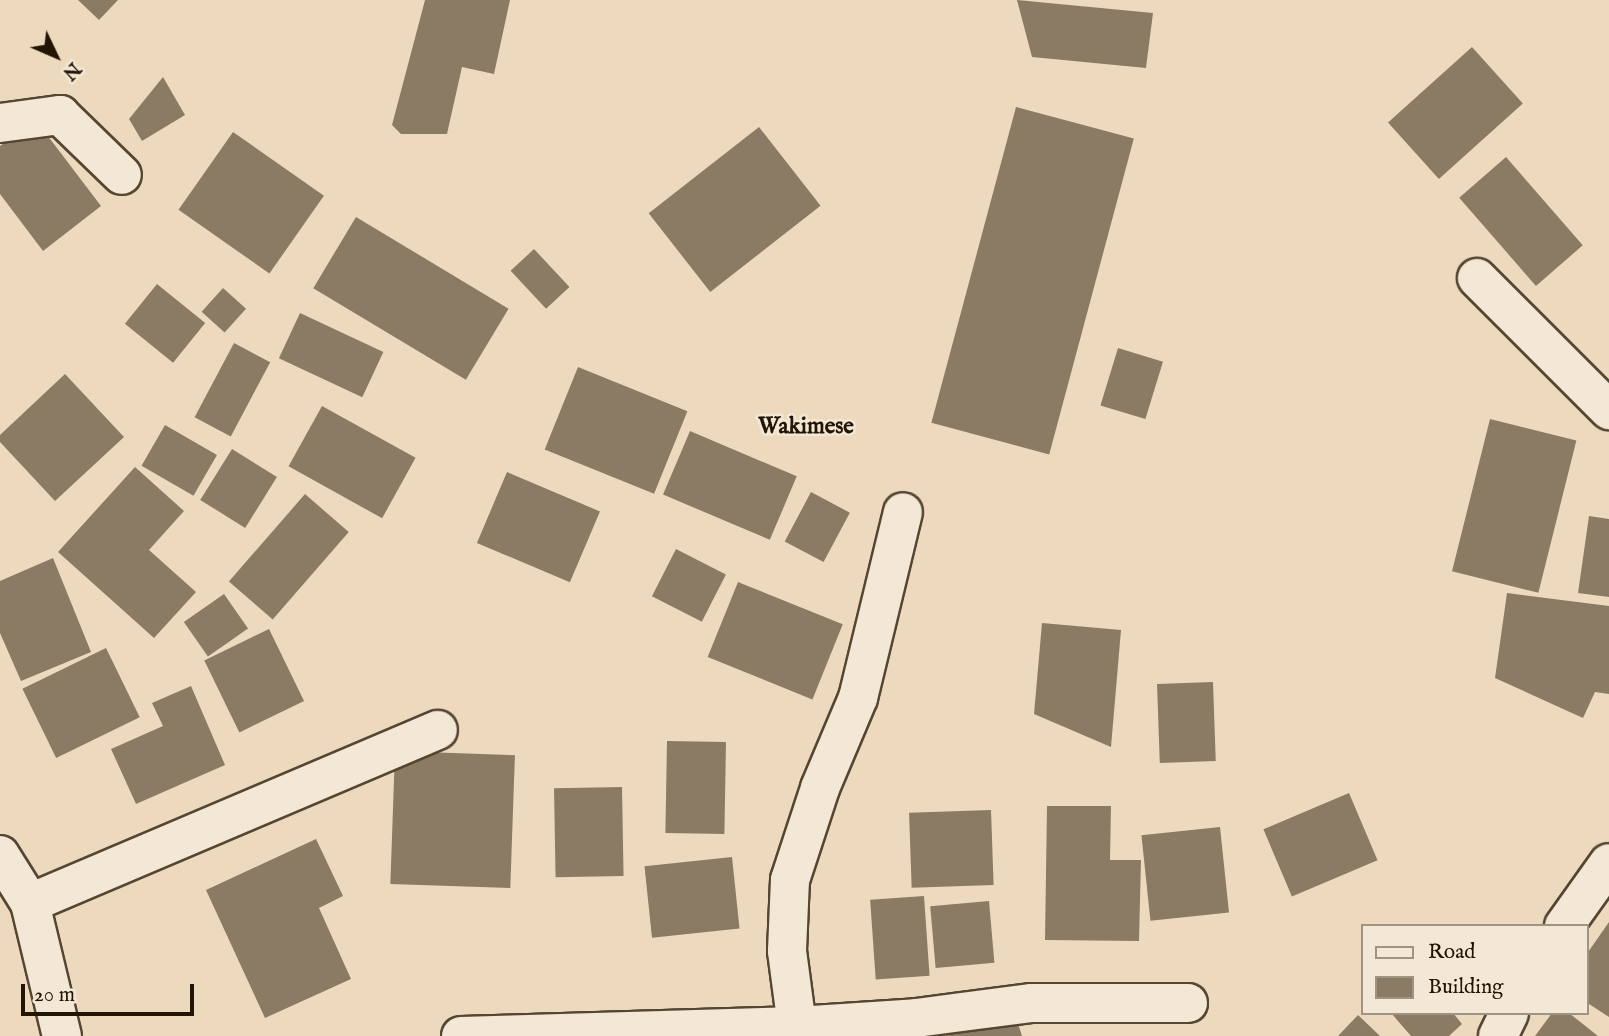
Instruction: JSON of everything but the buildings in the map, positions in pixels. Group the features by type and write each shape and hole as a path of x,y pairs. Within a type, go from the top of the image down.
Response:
{"street":[{"path":"0,123 60,115 122,174"},
{"path":"1477,278 1601,387"},
{"path":"797,1026 787,951 790,880 820,788 858,698 903,512"},
{"path":"30,903 438,730"},
{"path":"0,855 30,903 62,1036"},
{"path":"1565,924 1609,863"},
{"path":"461,1036 797,1026 916,1018 1032,1003 1188,1003"},
{"path":"1498,1036 1508,1015"}],"district":[{"name":"Wakimese","path":"806,427"}]}
